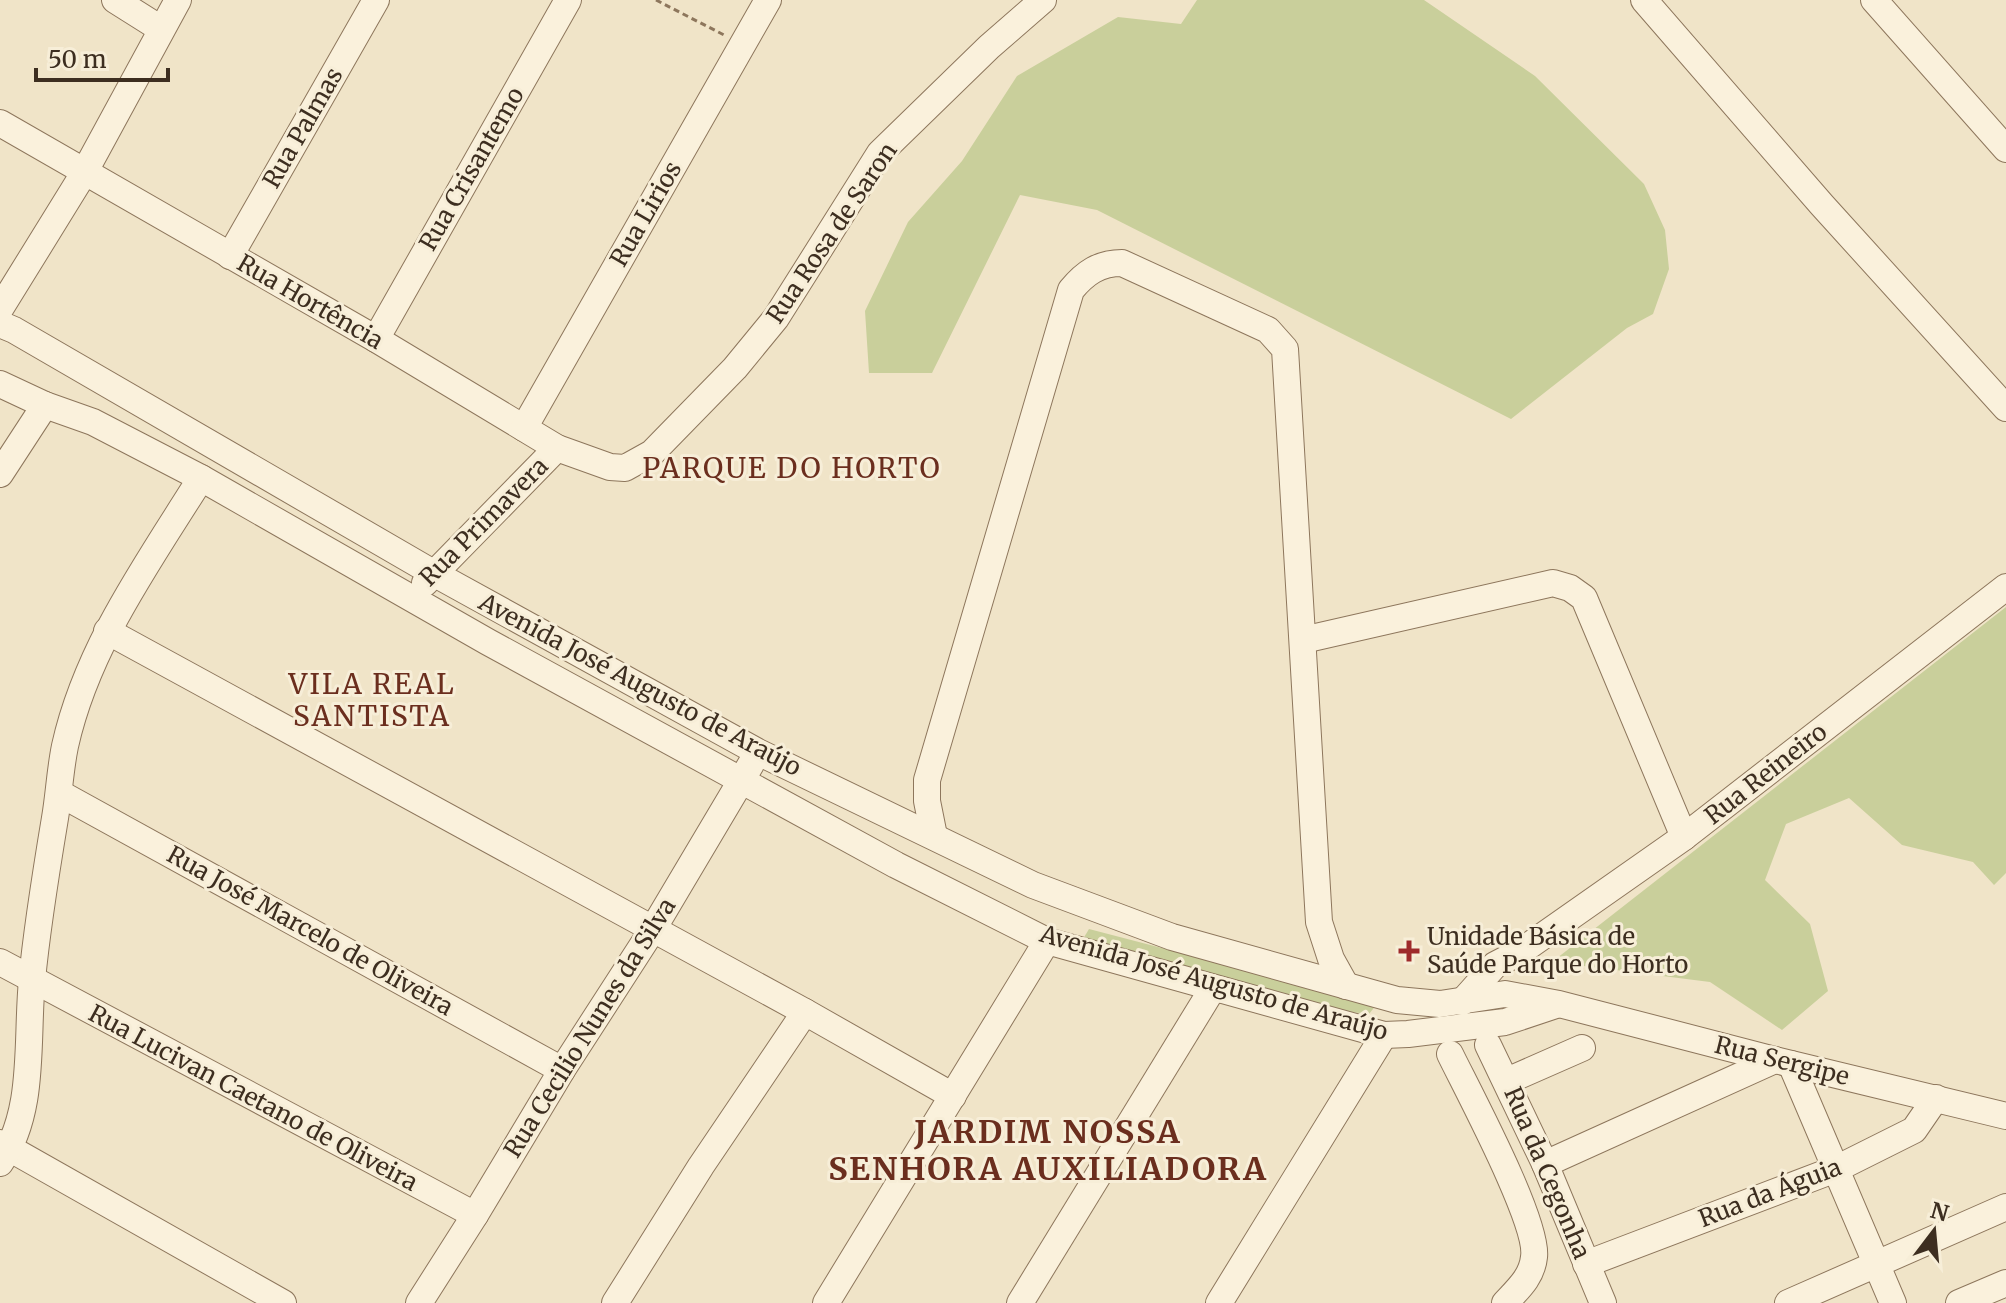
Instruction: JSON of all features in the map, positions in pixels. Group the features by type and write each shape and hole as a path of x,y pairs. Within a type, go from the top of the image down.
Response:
{"street":[{"path":"115,0 161,29"},
{"path":"0,309 84,173 178,0"},
{"name":"Rua Palmas","path":"230,256 376,0"},
{"name":"Rua Crisantemo","path":"376,339 568,0"},
{"name":"Rua Lirios","path":"524,428 768,0"},
{"name":"Rua Rosa de Saron","path":"625,468 652,453 752,348 776,318 880,153 989,47 1043,0"},
{"path":"1644,0 1822,205 2006,408"},
{"path":"1874,0 2006,149"},
{"name":"Rua Hortência","path":"0,123 376,339 557,448 610,467 625,468"},
{"path":"934,836 927,801 927,780 1071,290 1084,275 1108,263 1122,263 1268,330 1285,349 1319,922 1331,959 1346,986"},
{"name":"Avenida José Augusto de Araújo","path":"0,324 435,574 751,763 896,865 1047,941 1213,988 1396,1034 1505,1022 1559,1004"},
{"name":"Avenida José Augusto de Araújo","path":"2,388 93,422 201,478 488,642 751,763 882,811 1033,885 1172,937 1397,1000 1440,1004 1505,994 1559,1004"},
{"path":"0,474 45,405"},
{"name":"Rua Primavera","path":"410,597 557,448"},
{"path":"201,478 107,631 82,686 64,748 32,981 20,1124 3,1151 283,1303"},
{"path":"1303,640 1553,583 1570,588 1584,598 1684,837"},
{"name":"Rua Reineiro","path":"1462,1002 1495,965 1520,952 1684,837 2006,587"},
{"path":"107,631 953,1096"},
{"name":"Rua Cecilio Nunes da Silva","path":"419,1303 653,929 751,763"},
{"path":"882,811 914,796 927,780"},
{"name":"Rua José Marcelo de Oliveira","path":"59,793 562,1070"},
{"path":"1287,970 1310,945 1319,922"},
{"path":"826,1303 1047,941"},
{"path":"1219,1303 1396,1034 1450,1054 1488,1045 1505,1022 1505,994 1520,952"},
{"name":"Rua Lucivan Caetano de Oliveira","path":"0,962 475,1215"},
{"path":"1020,1303 1213,988"},
{"name":"Rua Sergipe","path":"1559,1004 2006,1116"},
{"path":"615,1303 701,1166 805,1012"},
{"name":"Rua da Cegonha","path":"1488,1045 1545,1164 1603,1303"},
{"path":"1507,1081 1582,1048"},
{"path":"1450,1054 1535,1241 1528,1278 1505,1303"},
{"path":"1545,1164 1783,1062 1836,1169 1893,1303"},
{"name":"Rua da Águia","path":"1586,1264 1836,1169 1914,1130 1936,1098"},
{"path":"1788,1303 2006,1207"},
{"path":"1959,1303 2006,1283"}],"path":[{"path":"656,0 742,45"}],"green space":[{"path":"1197,0 1424,0 1535,76 1644,184 1665,230 1669,269 1653,314 1627,328 1511,419 1097,210 1020,195 932,373 869,373 865,311 908,222 962,161 1017,76 1118,17 1181,24"},
{"path":"2006,607 2006,873 1994,885 1973,862 1902,845 1849,798 1786,824 1765,880 1810,924 1828,991 1782,1030 1710,982 1552,962"},
{"path":"1089,929 1377,1004 1369,1014 1350,1012 1083,939"}],"place":[{"name":"Unidade Básica de Saúde Parque do Horto","path":"1409,951"}],"district":[{"name":"PARQUE DO HORTO","path":"792,468"},
{"name":"VILA REAL SANTISTA","path":"372,700"},
{"name":"JARDIM NOSSA SENHORA AUXILIADORA","path":"1048,1150"}]}
